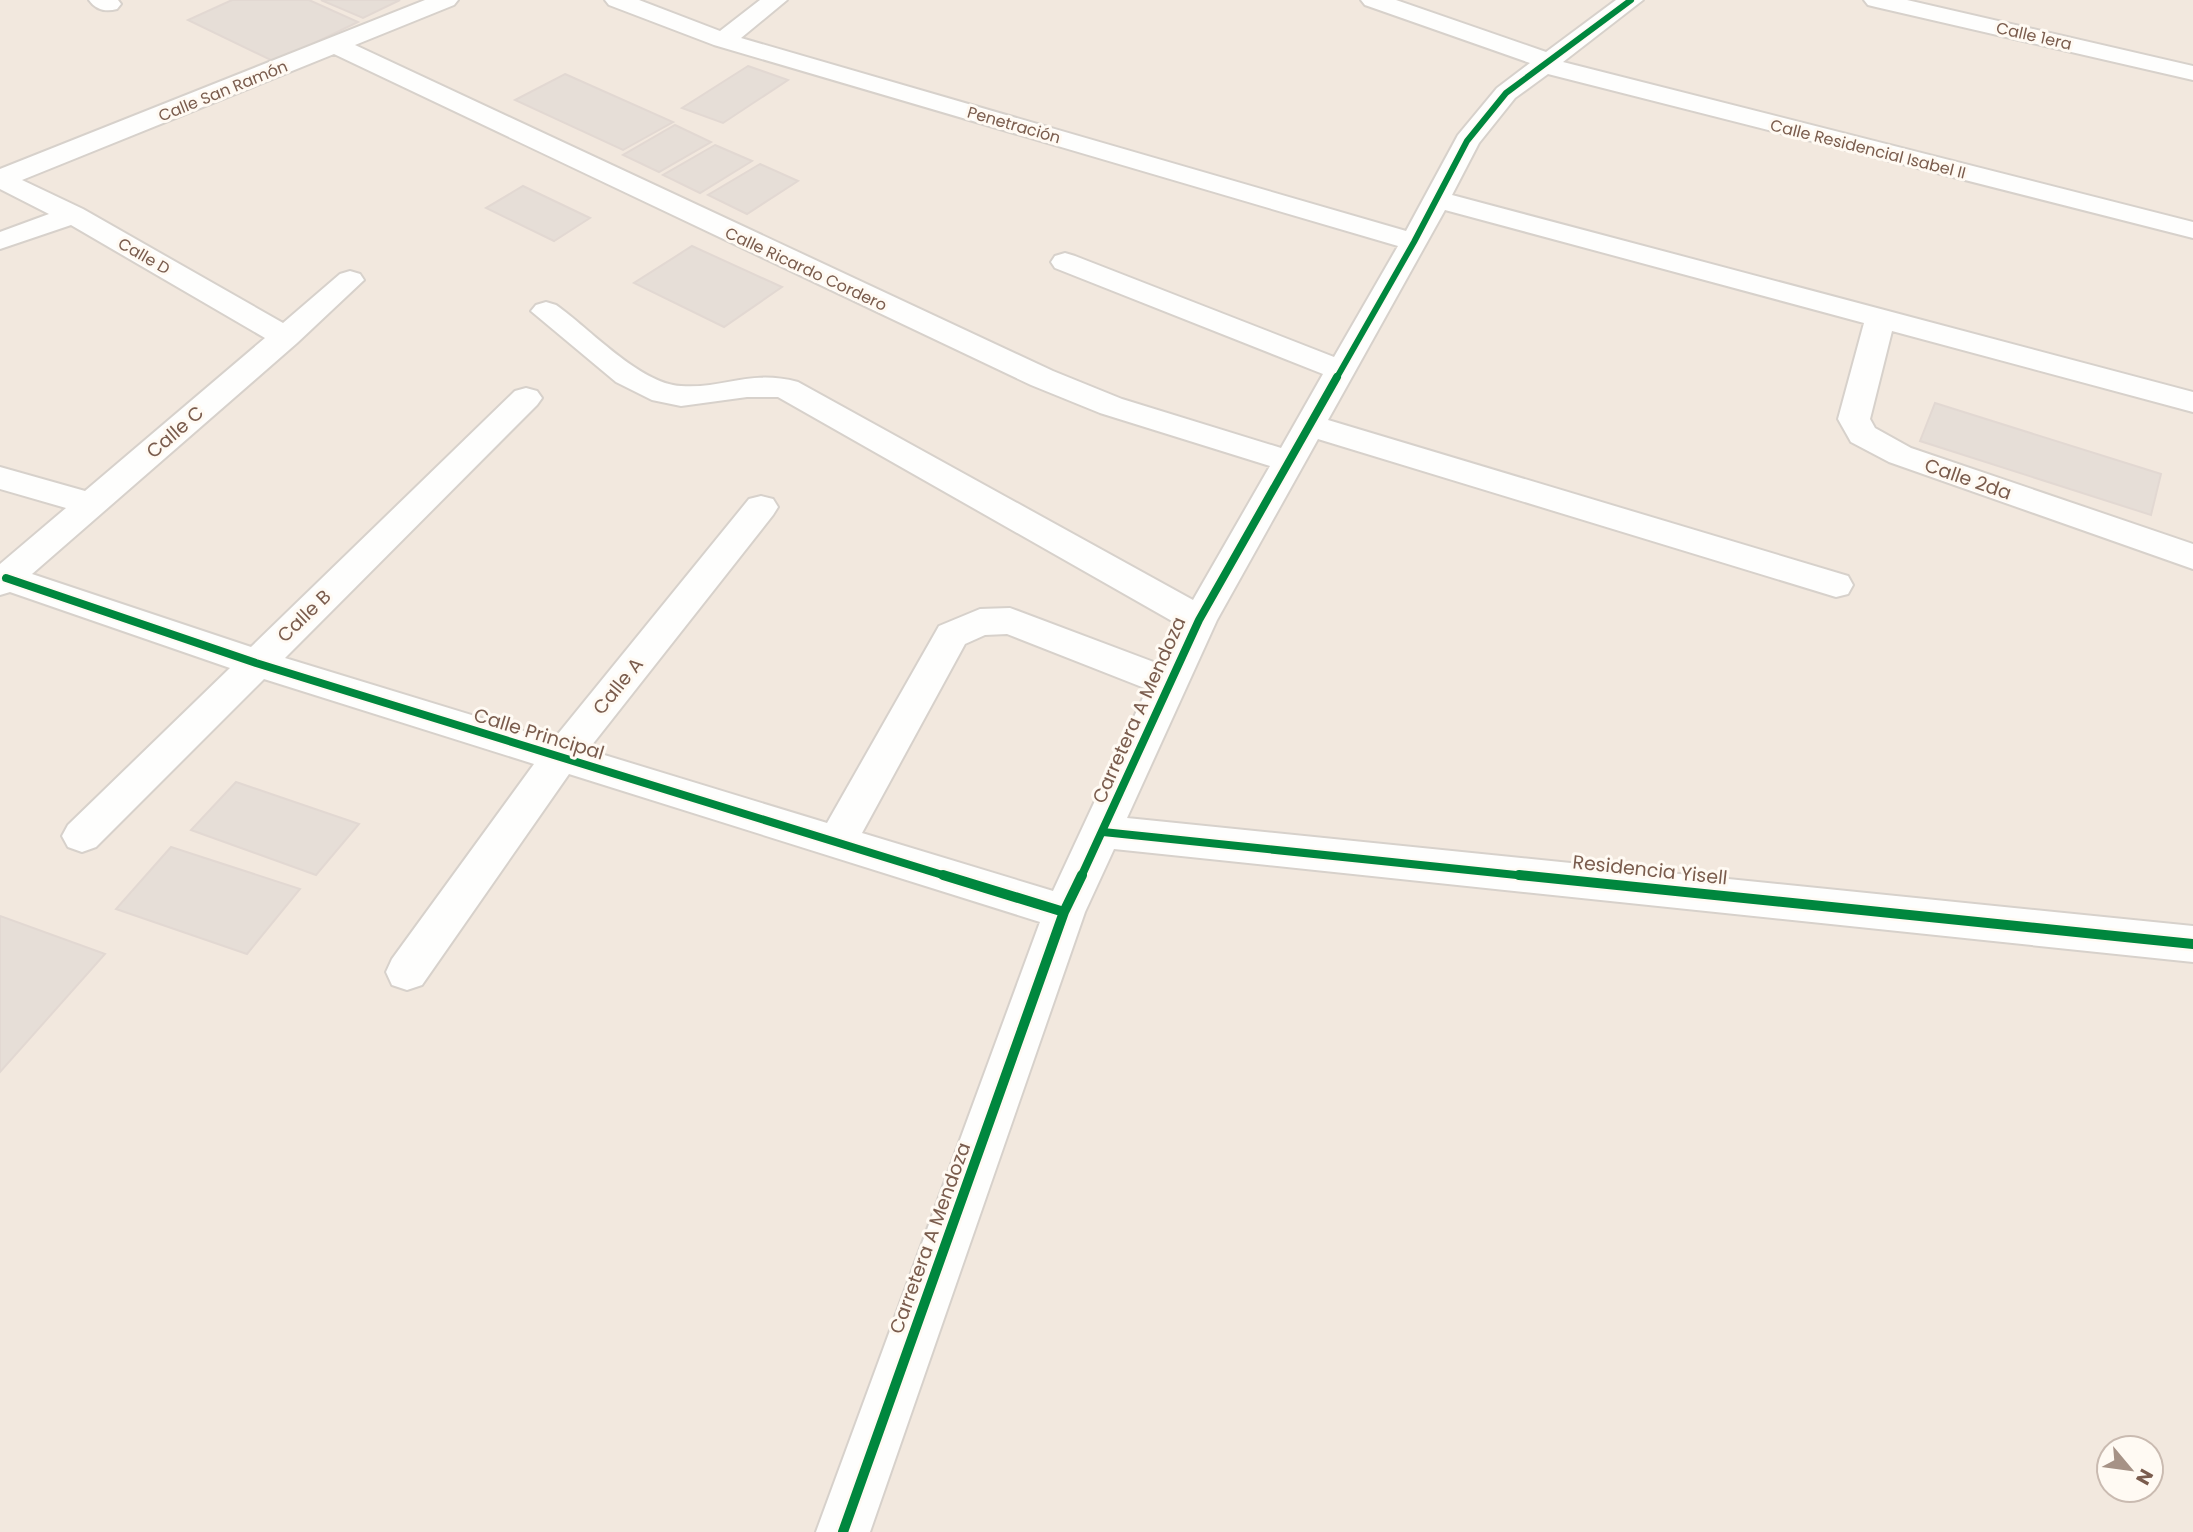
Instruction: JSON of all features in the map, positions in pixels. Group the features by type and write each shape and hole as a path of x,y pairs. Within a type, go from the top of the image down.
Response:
{"street":[{"name":"Calle San Ramón","path":"0,179 446,0"},
{"name":"Penetración","path":"617,0 723,40 1414,242"},
{"path":"723,40 775,0"},
{"name":"Calle Residencial Isabel II","path":"1373,0 1546,63 2193,230"},
{"name":"Carretera A Mendoza","path":"843,1532 1064,912 1103,832 1167,682 1288,461 1414,242 1467,141 1506,93 1632,0"},
{"name":"Calle 1era","path":"1876,0 2193,73"},
{"name":"Calle Ricardo Cordero","path":"337,46 1042,378 1111,406 1288,461"},
{"name":"Calle D","path":"0,179 73,215 286,337"},
{"path":"1436,199 2193,402"},
{"path":"0,241 73,215"},
{"path":"1065,262 1340,370"},
{"name":"Calle C","path":"3,580 350,280"},
{"path":"547,311 618,369 647,385 678,396 768,384 787,389 1199,620"},
{"name":"Calle 2da","path":"1880,318 1854,419 1862,435 1900,455 2193,556"},
{"name":"Calle B","path":"82,836 526,398"},
{"path":"1309,425 1836,585"},
{"path":"0,478 92,504"},
{"name":"Calle A","path":"407,972 559,759 761,507"},
{"name":"Calle Principal","path":"3,580 559,759 1064,912"},
{"path":"836,843 952,635 980,622 1010,621 1167,682"},
{"name":"Residencia Yisell","path":"1103,832 2193,944"}],"shaded area":[{"path":"0,0 2193,0 2193,1532 0,1532"}],"building":[{"path":"232,0 309,0 358,22 275,62 188,20"},
{"path":"321,0 400,0 363,18"},
{"path":"748,66 788,80 723,123 682,108"},
{"path":"565,74 673,122 623,150 515,100"},
{"path":"675,125 711,142 659,172 623,155"},
{"path":"715,145 752,161 700,193 663,175"},
{"path":"760,164 798,181 747,214 708,195"},
{"path":"523,186 590,218 554,241 486,208"},
{"path":"692,246 782,287 724,327 634,283"},
{"path":"1935,403 2161,474 2151,515 1920,441"},
{"path":"236,782 359,824 316,875 191,830"},
{"path":"171,847 300,889 247,954 116,909"},
{"path":"0,916 105,954 0,1072"}],"cycle path":[{"path":"843,1532 1064,912 1199,620 1414,242 1467,141 1506,93 1631,0"},
{"path":"6,578 256,663 1064,912"},
{"path":"1103,832 2193,944"}]}
